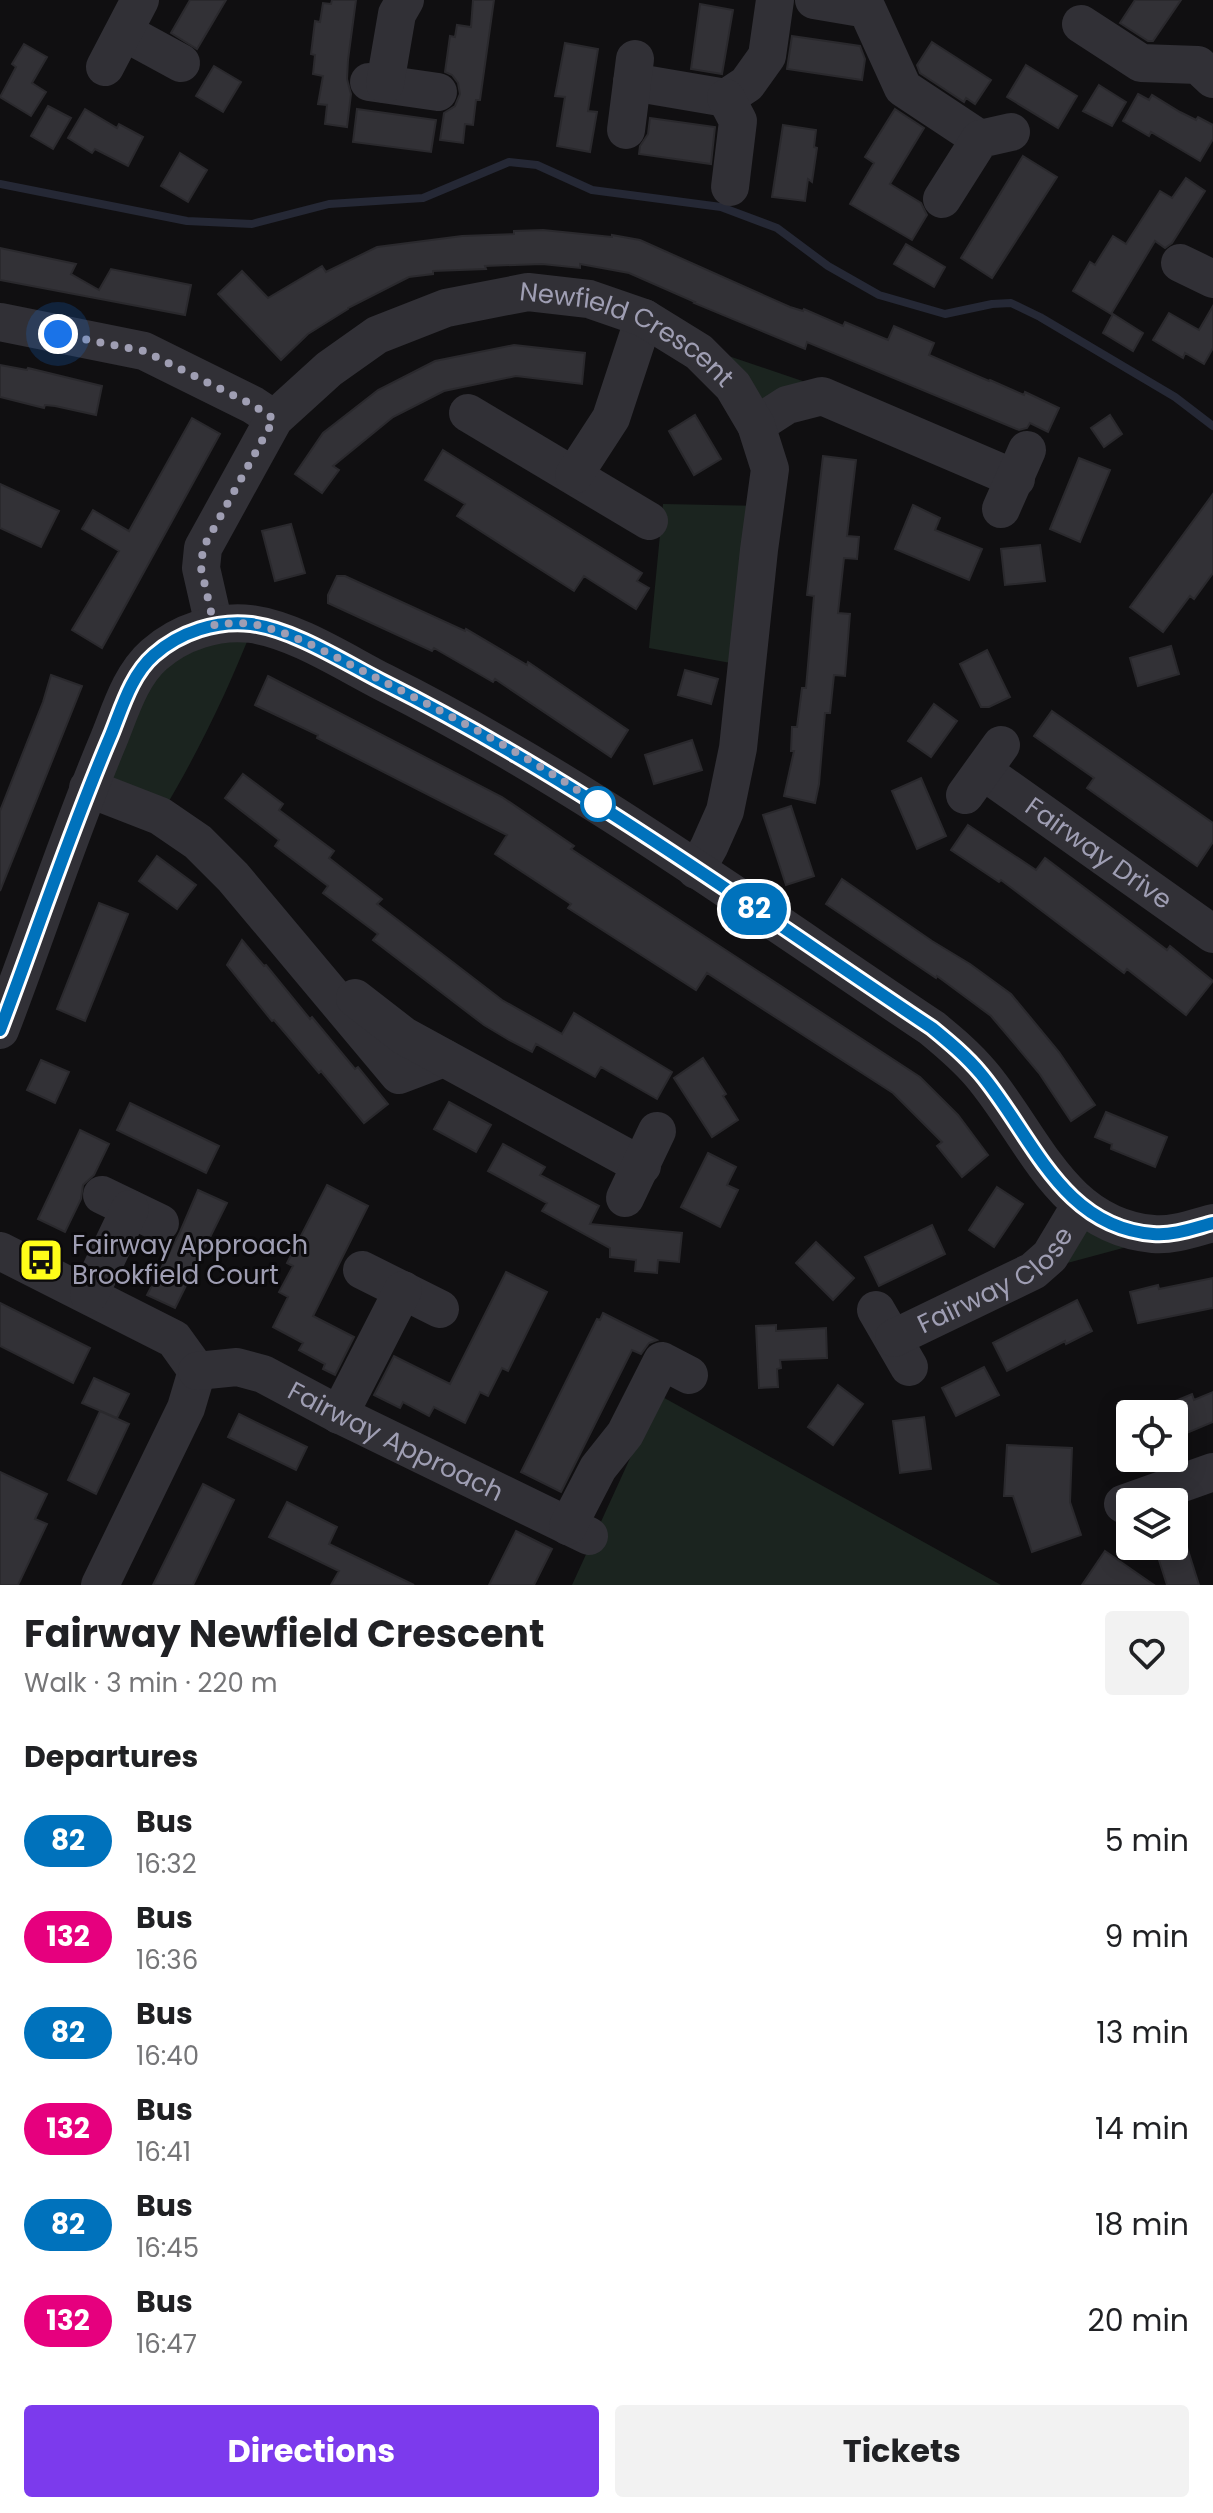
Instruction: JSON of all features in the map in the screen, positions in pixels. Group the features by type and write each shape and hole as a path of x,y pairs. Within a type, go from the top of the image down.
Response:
{"street":[{"path":"405,0 397,14 377,83 438,92"},
{"path":"726,98 747,84 767,56 775,0"},
{"path":"814,0 867,9 903,88 996,136 942,199"},
{"path":"105,67 132,16 181,63"},
{"path":"1081,24 1141,63 1208,63"},
{"path":"626,130 634,71 726,98 738,121 730,187"},
{"name":"Newfield Crescent","path":"214,625 201,568 203,548 274,419 329,369 377,335 446,308 528,292 589,299 644,318 699,352 733,386 756,425 770,469 738,748 725,811 696,870"},
{"path":"574,475 611,418 644,318"},
{"path":"0,322 144,351 253,405 274,419"},
{"path":"756,425 787,405 822,396 1015,480"},
{"path":"468,413 649,521"},
{"path":"0,1030 88,788 135,678 153,655 182,636 214,625 254,624 276,630 408,694 510,749 597,803 932,1028 958,1049 982,1075 1062,1188 1080,1206 1127,1230 1155,1235 1172,1234 1213,1223"},
{"name":"Fairway Drive","path":"983,771 1213,934"},
{"path":"88,788 160,816 198,842 233,877 399,1075 444,1058 634,1182 657,1131"},
{"name":"Fairway Close","path":"893,1338 1033,1271 1050,1256 1080,1206"},
{"path":"89,1295 131,1209"},
{"path":"0,1251 174,1339 197,1371 186,1408 100,1585"},
{"path":"362,1270 440,1309"},
{"path":"339,1415 403,1290"},
{"name":"Fairway Approach","path":"197,1371 237,1367 263,1374 339,1415 578,1531 598,1468 625,1434 662,1361 689,1375"},
{"path":"1162,1488 1213,1472"}],"shaded area":[{"path":"708,349 820,387 756,425"},
{"path":"663,504 765,506 747,666 649,648"},
{"path":"254,624 211,722 160,816 88,788 135,678"},
{"path":"1080,1206 1155,1235 1123,1248 1045,1269"},
{"path":"659,1395 1001,1585 572,1585"}],"building":[{"path":"190,0 226,0 197,49 171,33"},
{"path":"332,0 356,0 348,60 347,79 351,94 347,127 325,124 327,105 318,104 323,76 313,74 315,55 311,54 315,21 320,22 323,3 331,4"},
{"path":"473,0 494,0 480,100 476,100 473,125 465,124 463,143 440,140 444,113 455,106 460,94 458,83 445,72 450,36 455,37 457,25 471,27"},
{"path":"1135,0 1181,0 1153,41 1148,41 1120,23"},
{"path":"700,4 733,10 722,74 691,69"},
{"path":"792,36 860,46 865,59 862,80 787,69"},
{"path":"932,42 991,80 975,104 966,98 964,102 920,73 917,65"},
{"path":"565,43 598,49 588,111 597,112 590,152 557,146 565,97 555,96"},
{"path":"24,44 47,57 32,83 46,92 31,116 0,97 16,67 12,64"},
{"path":"1026,65 1077,96 1058,128 1007,97"},
{"path":"214,66 241,82 223,112 196,96"},
{"path":"1099,85 1126,102 1112,126 1083,111"},
{"path":"1138,94 1149,100 1152,95 1196,120 1198,117 1213,125 1213,139 1200,161 1151,132 1149,136 1123,121"},
{"path":"48,106 71,118 53,149 31,136"},
{"path":"85,109 117,128 119,124 143,137 128,166 95,149 92,153 68,138"},
{"path":"357,109 436,120 431,152 353,142"},
{"path":"895,109 924,128 890,184 921,203 927,215 912,240 850,204 874,163 865,157"},
{"path":"650,118 715,127 711,164 639,154 648,134"},
{"path":"783,125 816,130 812,182 808,179 805,201 772,197"},
{"path":"180,153 207,170 188,202 161,186"},
{"path":"1023,156 1057,177 992,278 961,258"},
{"path":"1186,178 1205,191 1172,243 1165,248 1155,241 1111,314 1073,291 1090,262 1095,265 1113,236 1126,244 1160,191 1172,198"},
{"path":"543,230 640,240 790,307 804,309 843,326 845,322 888,340 894,326 934,343 929,355 1059,408 1048,432 1030,423 1027,428 1019,430 807,342 805,349 629,273 580,264 580,268 542,264 485,266 486,269 433,271 433,274 409,277 348,308 308,334 281,360 218,294 242,271 268,298 322,266 326,272 377,247"},
{"path":"906,244 945,267 934,287 894,264"},
{"path":"0,248 76,264 71,274 99,290 111,269 191,285 185,315 0,280"},
{"path":"1213,306 1213,348 1204,364 1185,353 1183,358 1153,340 1169,313 1199,330"},
{"path":"1113,314 1143,333 1133,351 1103,333"},
{"path":"514,345 585,353 582,384 516,376 444,391 393,417 333,466 339,470 322,493 295,474 323,433 378,390 435,361"},
{"path":"0,365 28,368 102,386 96,415 55,406 45,405 44,408 0,397"},
{"path":"695,415 721,459 694,475 669,431"},
{"path":"1110,415 1122,434 1104,447 1091,428"},
{"path":"192,418 220,434 102,648 72,630 119,551 82,529 93,510 129,531"},
{"path":"443,450 642,573 637,581 649,588 636,609 584,576 574,591 457,516 465,504 425,480"},
{"path":"823,456 856,460 847,536 859,537 857,559 844,558 838,613 850,614 845,676 834,675 830,713 825,713 815,803 784,796 794,751 791,751 792,727 797,727 802,688 806,688 814,596 807,595"},
{"path":"1079,458 1110,470 1080,542 1050,529"},
{"path":"0,484 59,511 41,547 0,528"},
{"path":"1213,494 1213,573 1194,599 1190,596 1163,632 1130,607"},
{"path":"913,505 940,518 935,530 982,549 969,580 895,549"},
{"path":"291,524 305,573 275,581 262,531"},
{"path":"1040,545 1045,581 1005,585 1001,549"},
{"path":"337,576 345,576 466,629 527,665 528,662 628,730 611,757 495,679 493,682 434,648 432,651 328,603 328,595"},
{"path":"1171,646 1179,674 1138,686 1130,658"},
{"path":"987,650 1010,697 989,707 981,707 960,664"},
{"path":"685,670 718,679 711,704 678,695"},
{"path":"51,675 82,686 0,891 0,811"},
{"path":"268,676 502,797 574,846 571,849 920,1077 958,1115 988,1155 962,1177 937,1146 942,1142 893,1093 707,973 696,990 568,908 571,904 495,854 507,835 255,705"},
{"path":"934,704 957,721 931,757 908,741"},
{"path":"1052,711 1213,823 1213,842 1197,866 1087,788 1094,778 1034,736"},
{"path":"692,740 702,770 654,784 645,755"},
{"path":"243,774 283,804 279,810 334,851 329,858 382,899 377,904 502,1000 562,1034 574,1013 672,1072 657,1099 601,1067 595,1077 536,1044 532,1052 509,1040 484,1025 373,940 378,934 323,893 328,886 275,846 279,840 225,798"},
{"path":"921,778 946,836 917,849 892,791"},
{"path":"791,806 814,876 786,885 763,815"},
{"path":"968,825 1036,870 1045,858 1167,950 1170,946 1213,981 1186,1015 1127,969 1124,973 1001,880 999,882 951,850"},
{"path":"157,856 196,885 177,909 139,881"},
{"path":"842,879 1011,994 1059,1052 1095,1105 1071,1121 1039,1073 991,1016 937,976 826,904"},
{"path":"99,903 128,914 85,1021 57,1009"},
{"path":"242,940 388,1104 364,1123 321,1071 319,1073 272,1021 227,965"},
{"path":"703,1058 738,1120 712,1137 674,1078"},
{"path":"41,1060 69,1072 55,1103 27,1090"},
{"path":"449,1102 491,1125 476,1152 434,1129"},
{"path":"130,1103 219,1146 206,1173 117,1130"},
{"path":"1106,1112 1167,1137 1155,1167 1111,1149 1112,1144 1095,1137"},
{"path":"80,1130 109,1144 94,1175 83,1185 81,1199 65,1232 38,1219"},
{"path":"503,1144 545,1167 540,1175 599,1206 590,1224 682,1233 679,1262 658,1260 657,1273 635,1271 636,1260 610,1257 610,1248 542,1211 547,1203 488,1171"},
{"path":"708,1153 736,1167 727,1185 738,1190 720,1227 681,1207"},
{"path":"327,1185 368,1206 313,1316 354,1337 335,1375 323,1369 325,1364 299,1350 303,1343 273,1327 288,1297 279,1292 293,1266 287,1263"},
{"path":"997,1187 1023,1204 994,1247 969,1230"},
{"path":"198,1190 227,1203 175,1308 147,1295"},
{"path":"932,1225 945,1254 879,1286 865,1257"},
{"path":"816,1242 854,1278 833,1300 796,1263"},
{"path":"506,1272 547,1292 508,1371 502,1368 488,1396 480,1392 465,1423 434,1407 429,1416 403,1402 400,1408 374,1395 394,1356 450,1384"},
{"path":"1213,1278 1213,1308 1138,1323 1130,1292"},
{"path":"1077,1300 1092,1331 1066,1344 1065,1341 1007,1371 993,1343"},
{"path":"0,1303 90,1348 73,1383 0,1346"},
{"path":"603,1313 657,1340 649,1343 641,1354 632,1350 561,1492 521,1472 597,1319 600,1320"},
{"path":"776,1325 776,1331 826,1328 827,1358 780,1360 778,1387 759,1388 756,1326"},
{"path":"984,1367 999,1395 956,1416 942,1388"},
{"path":"94,1378 129,1394 117,1418 82,1403"},
{"path":"838,1385 863,1404 833,1445 808,1427"},
{"path":"1213,1392 1213,1422 1188,1432 1188,1400 1178,1400 1192,1394 1194,1400"},
{"path":"100,1411 129,1424 96,1494 68,1480"},
{"path":"239,1414 307,1447 296,1470 228,1437"},
{"path":"924,1417 931,1469 900,1473 893,1421"},
{"path":"1007,1445 1072,1448 1070,1502 1081,1535 1032,1552 1013,1496 1004,1496"},
{"path":"0,1472 47,1494 35,1519 47,1524 18,1585 0,1585"},
{"path":"203,1484 234,1500 193,1585 153,1585"},
{"path":"287,1502 337,1527 329,1544 414,1585 331,1585 339,1571 269,1537"},
{"path":"516,1531 552,1549 534,1585 489,1585"},
{"path":"1188,1550 1199,1585 1167,1585 1159,1560 1188,1560"},
{"path":"1105,1551 1154,1585 1082,1585"}],"waterway":[{"path":"0,184 187,221 252,224 329,204 423,198 509,162 537,165 592,190 721,207 777,228 828,266 879,295 945,314 1011,303 1175,397 1213,426"}],"bus line":[{"name":"82","path":"0,1030 88,788 135,678 153,655 182,636 214,625 254,624 303,642 510,749 597,803 932,1028 958,1049 982,1075 1062,1188 1080,1206 1127,1230 1155,1235 1172,1234 1213,1223"}],"place":[{"name":"Fairway Approach Brookfield Court","path":"41,1260"}],"route":[{"path":"58,334 144,351 253,405 274,419 203,548 201,568 214,625 254,624 303,642 510,749 598,804"}]}
